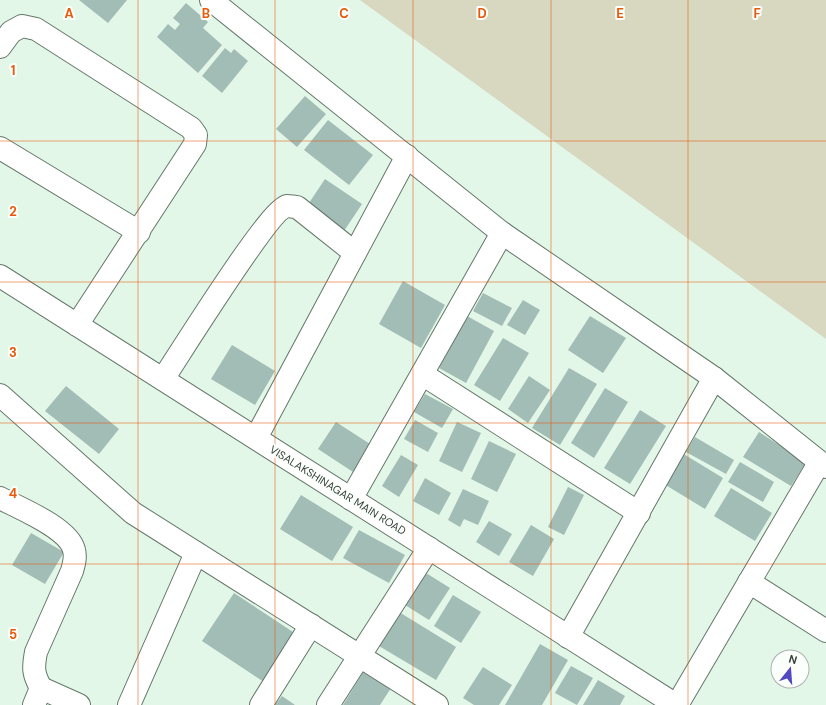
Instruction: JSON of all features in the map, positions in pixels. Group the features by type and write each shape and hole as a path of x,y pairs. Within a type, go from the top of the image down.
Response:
{"street":[{"path":"212,0 502,233 714,378 822,465 749,582 677,705"},
{"path":"0,47 11,32 22,26 36,29 191,128 196,135 195,144 77,325"},
{"path":"0,148 138,232"},
{"path":"256,438 407,156"},
{"path":"163,380 249,248 280,211 288,206 297,207 355,253"},
{"path":"351,499 502,233"},
{"name":"VISALAKSHINAGAR MAIN ROAD","path":"0,277 677,705"},
{"path":"422,374 639,513"},
{"path":"568,637 714,378"},
{"path":"0,396 133,513 437,705"},
{"path":"0,498 42,519 60,531 65,535 74,549 75,560 72,571 36,652 33,665 37,696 79,705"},
{"path":"328,705 429,548"},
{"path":"129,705 196,553"},
{"path":"749,582 826,631"},
{"path":"261,705 311,625"}],"green space":[{"path":"360,0 826,0 826,339"}],"building":[{"path":"79,0 127,0 108,23"},
{"path":"186,3 208,22 203,28 222,45 198,73 157,37 168,24 175,30 180,24 173,18"},
{"path":"225,48 231,53 234,49 248,61 222,93 202,76"},
{"path":"305,96 326,114 297,147 276,129"},
{"path":"328,120 373,155 349,185 304,150"},
{"path":"325,179 362,204 342,234 305,209"},
{"path":"403,281 445,305 421,348 379,324"},
{"path":"483,293 512,308 502,326 473,311"},
{"path":"523,300 540,310 525,335 507,325"},
{"path":"467,316 494,331 466,383 439,368"},
{"path":"590,316 626,338 603,373 568,350"},
{"path":"503,338 529,353 500,401 474,385"},
{"path":"232,345 275,371 255,405 211,379"},
{"path":"569,368 597,384 560,445 532,428"},
{"path":"529,376 550,390 528,423 508,409"},
{"path":"66,386 119,429 99,454 45,411"},
{"path":"605,388 628,402 594,458 571,443"},
{"path":"425,394 453,409 442,428 414,412"},
{"path":"640,410 666,426 630,484 604,468"},
{"path":"415,420 438,433 428,452 404,439"},
{"path":"336,422 370,444 353,472 318,449"},
{"path":"457,422 481,433 462,472 439,461"},
{"path":"759,432 806,462 791,486 743,457"},
{"path":"695,437 734,460 726,474 686,452"},
{"path":"489,441 516,454 497,492 471,479"},
{"path":"682,453 723,478 705,509 664,484"},
{"path":"401,455 418,465 399,497 382,486"},
{"path":"740,462 774,482 763,502 728,482"},
{"path":"425,478 451,493 439,515 413,501"},
{"path":"568,487 584,495 564,535 548,527"},
{"path":"731,488 772,513 755,541 714,516"},
{"path":"463,489 489,501 478,525 464,519 460,527 448,520"},
{"path":"301,495 353,527 332,561 280,529"},
{"path":"489,521 512,534 499,556 476,542"},
{"path":"531,525 554,539 533,576 509,562"},
{"path":"359,530 405,555 389,583 343,558"},
{"path":"31,533 64,552 45,584 12,565"},
{"path":"426,573 450,588 429,620 405,605"},
{"path":"234,593 296,634 264,682 202,641"},
{"path":"453,595 481,612 461,643 434,626"},
{"path":"399,612 456,647 436,680 379,646"},
{"path":"540,644 568,660 542,705 505,705"},
{"path":"571,666 593,678 577,705 555,693"},
{"path":"483,667 512,685 499,705 474,705 463,698"},
{"path":"364,671 391,688 380,705 343,705"},
{"path":"598,680 625,696 620,705 583,705"},
{"path":"282,696 295,705 275,705"}]}
